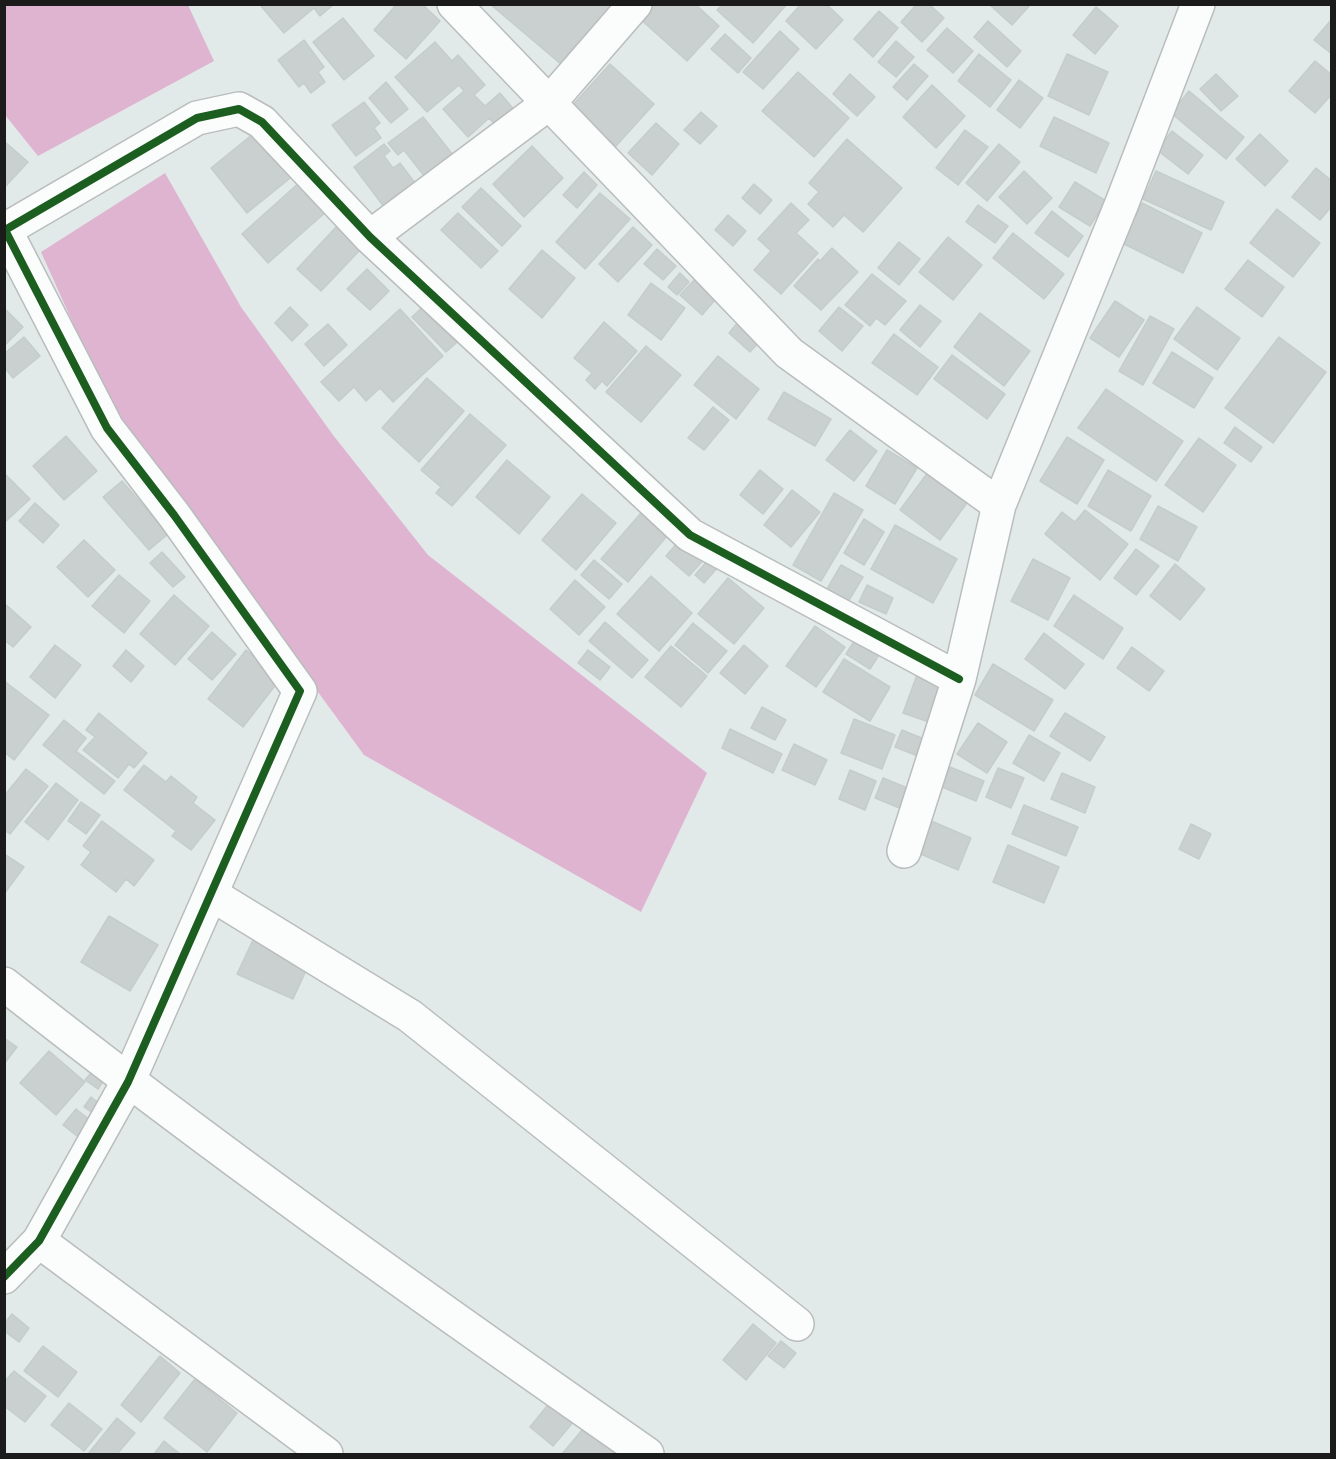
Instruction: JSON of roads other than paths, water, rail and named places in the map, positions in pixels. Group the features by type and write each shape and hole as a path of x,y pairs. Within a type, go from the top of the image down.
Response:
{"street":[{"path":"454,4 789,353 999,505"},
{"path":"370,237 549,103 635,4"},
{"path":"904,851 959,679 999,505 1122,203 1198,4"},
{"path":"4,1277 39,1241 128,1082 300,691 174,515 107,428 5,230 197,118 239,110 262,122 370,237 690,535 959,679"},
{"path":"211,894 410,1016 797,1324"},
{"path":"4,984 128,1082 406,1286 646,1455"},
{"path":"39,1241 326,1455"}]}
